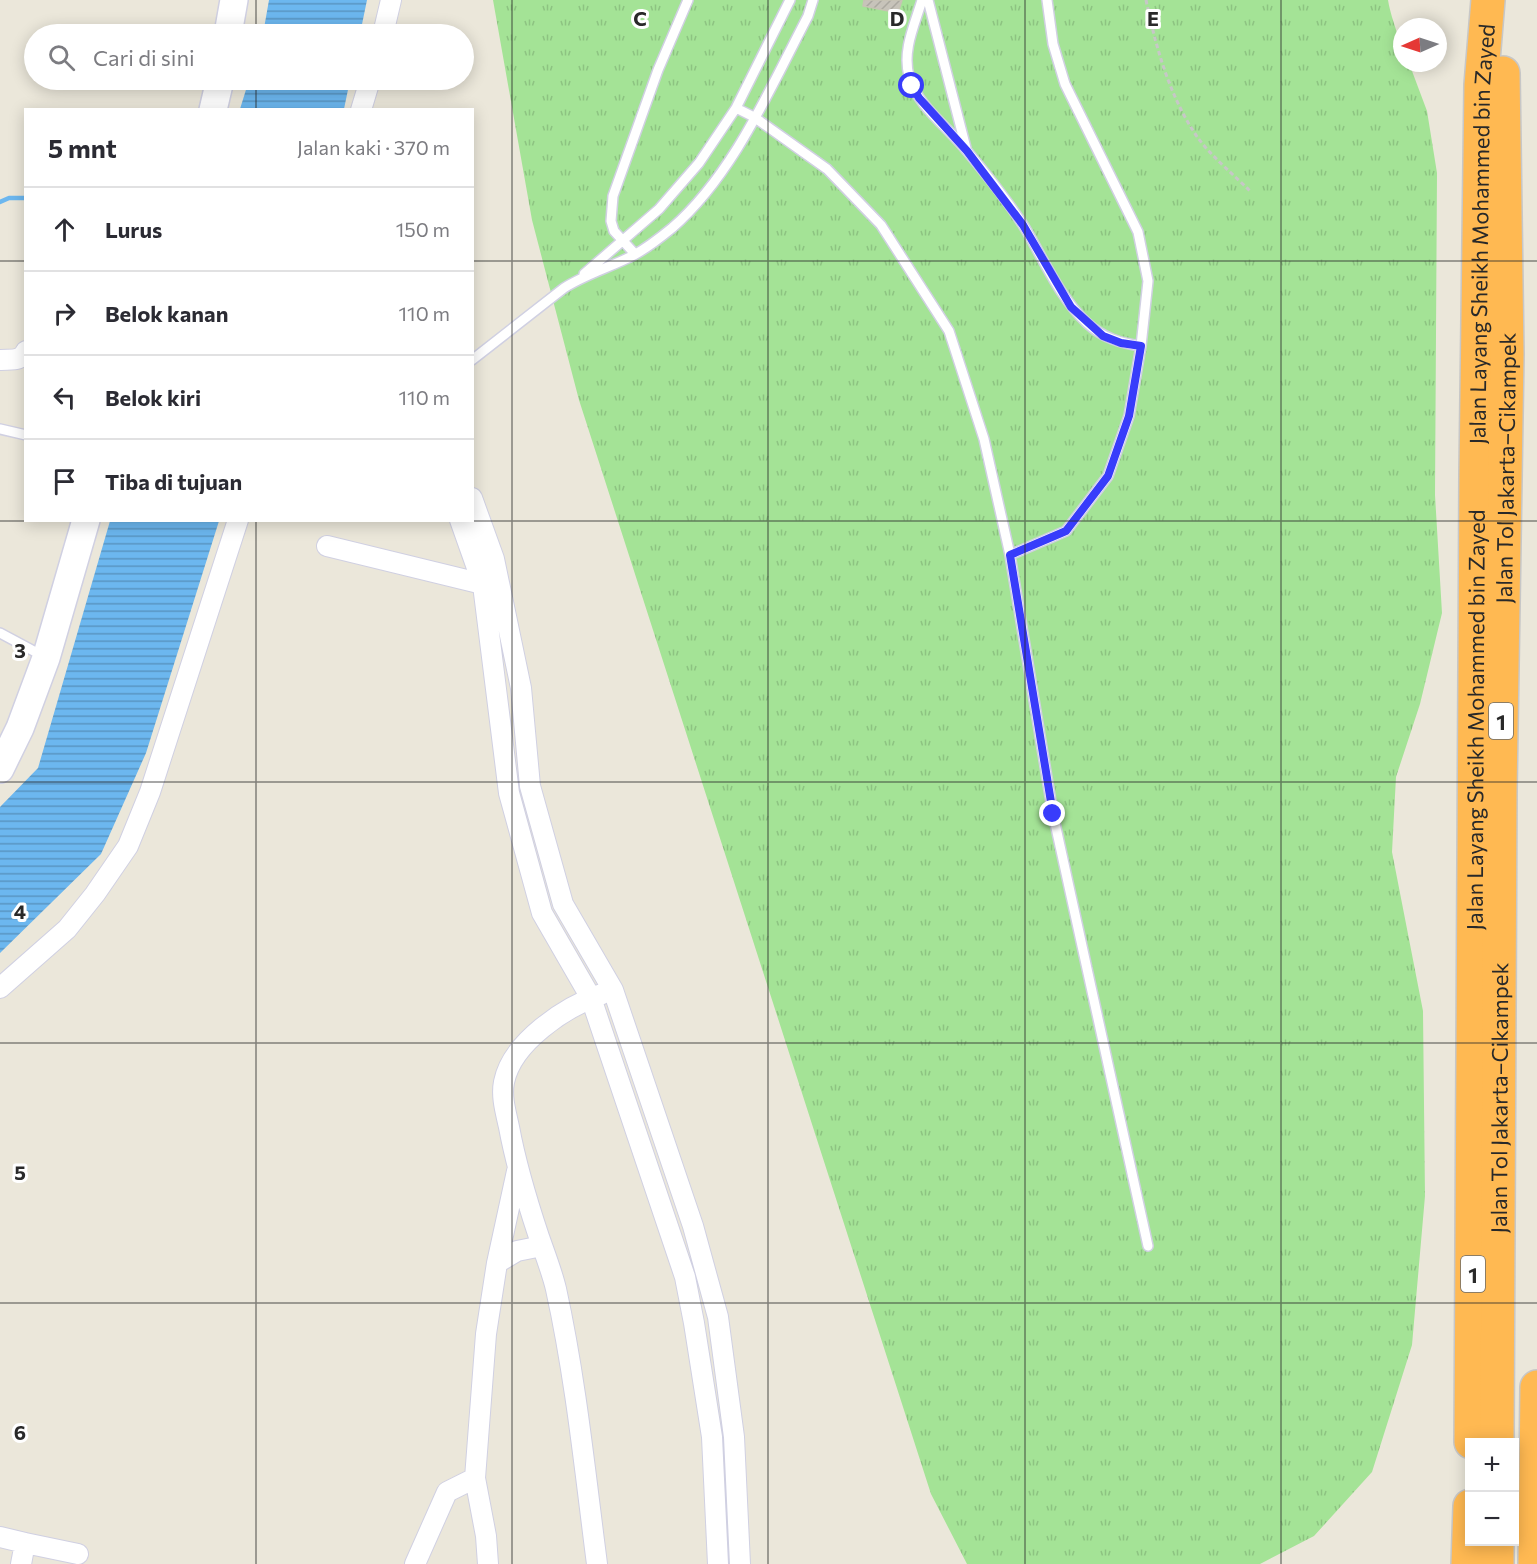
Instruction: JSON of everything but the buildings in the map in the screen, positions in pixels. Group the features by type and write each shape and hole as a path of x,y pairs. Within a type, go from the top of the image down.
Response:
{"highway":[{"name":"Jalan Layang Sheikh Mohammed bin Zayed","path":"1471,1438 1476,475 1481,85 1488,0"},
{"name":"Jalan Tol Jakarta–Cikampek","path":"1497,1438 1500,790 1507,354 1503,86 1499,0"},
{"path":"1535,1564 1537,1387"},
{"path":"1468,1564 1469,1546"},
{"path":"1497,1546 1497,1564"}],"main road":[{"path":"230,24 234,0"},
{"path":"213,108 218,90"},
{"path":"0,769 20,728 46,658 85,522"}],"street":[{"path":"385,24 391,0"},
{"path":"362,108 367,90"},
{"path":"0,360 19,359 24,354"},
{"path":"474,504 494,559 492,586 509,793 542,914 591,998 685,1277 712,1437 717,1564"},
{"path":"0,988 67,929 95,894 128,846 150,792 236,522"},
{"path":"461,522 492,586 521,688 530,786 563,904 613,990 693,1226 718,1317 734,1437 740,1564"},
{"path":"327,546 492,586"},
{"path":"597,1564 577,1408 555,1287 518,1170 504,1103 504,1083 510,1066 527,1041 549,1023 591,998 613,990"},
{"path":"489,1564 475,1478 486,1334 497,1263 518,1170"},
{"path":"497,1263 517,1251 542,1246"},
{"path":"415,1564 447,1492 475,1478"},
{"path":"0,1537 78,1554"},
{"path":"21,1564 25,1543"}],"lane":[{"path":"635,254 614,231 611,221 613,196 658,70 688,0"},
{"path":"475,357 577,280 659,209 699,163 736,108 790,0"},
{"path":"577,280 635,254 672,228 713,184 754,117 808,16 813,0"},
{"path":"922,0 908,47 906,64 919,98 967,151 1023,225 1071,307 1103,336 1121,343 1141,346"},
{"path":"928,0 967,151"},
{"path":"1010,555 1066,531 1108,476 1129,416 1141,346 1148,281 1138,232 1065,84 1053,44 1047,0"},
{"path":"736,108 754,117 827,169 881,225 949,332 984,438 1010,555 1053,814 1148,1246"},
{"path":"0,429 24,435"},
{"path":"0,633 32,648 46,658"}],"path":[{"path":"1146,0 1172,91 1199,139 1250,191"}],"green space":[{"path":"493,0 1388,0 1393,20 1393,72 1412,72 1427,111 1437,173 1435,495 1442,613 1420,704 1396,777 1392,852 1423,1011 1425,1196 1412,1345 1372,1472 1314,1536 1260,1564 967,1564 931,1494 579,400 532,220"}],"water":[{"path":"269,0 367,0 362,24 265,24"},
{"path":"246,90 348,90 344,108 240,108"},
{"path":"110,522 219,522 146,753 101,854 0,953 0,807 38,768"}],"waterway":[{"path":"0,202 9,198 24,198"}],"route":[{"path":"912,86 919,98 967,151 1023,225 1071,307 1103,336 1121,343 1141,346 1129,416 1108,476 1066,531 1010,555 1053,814"}]}
